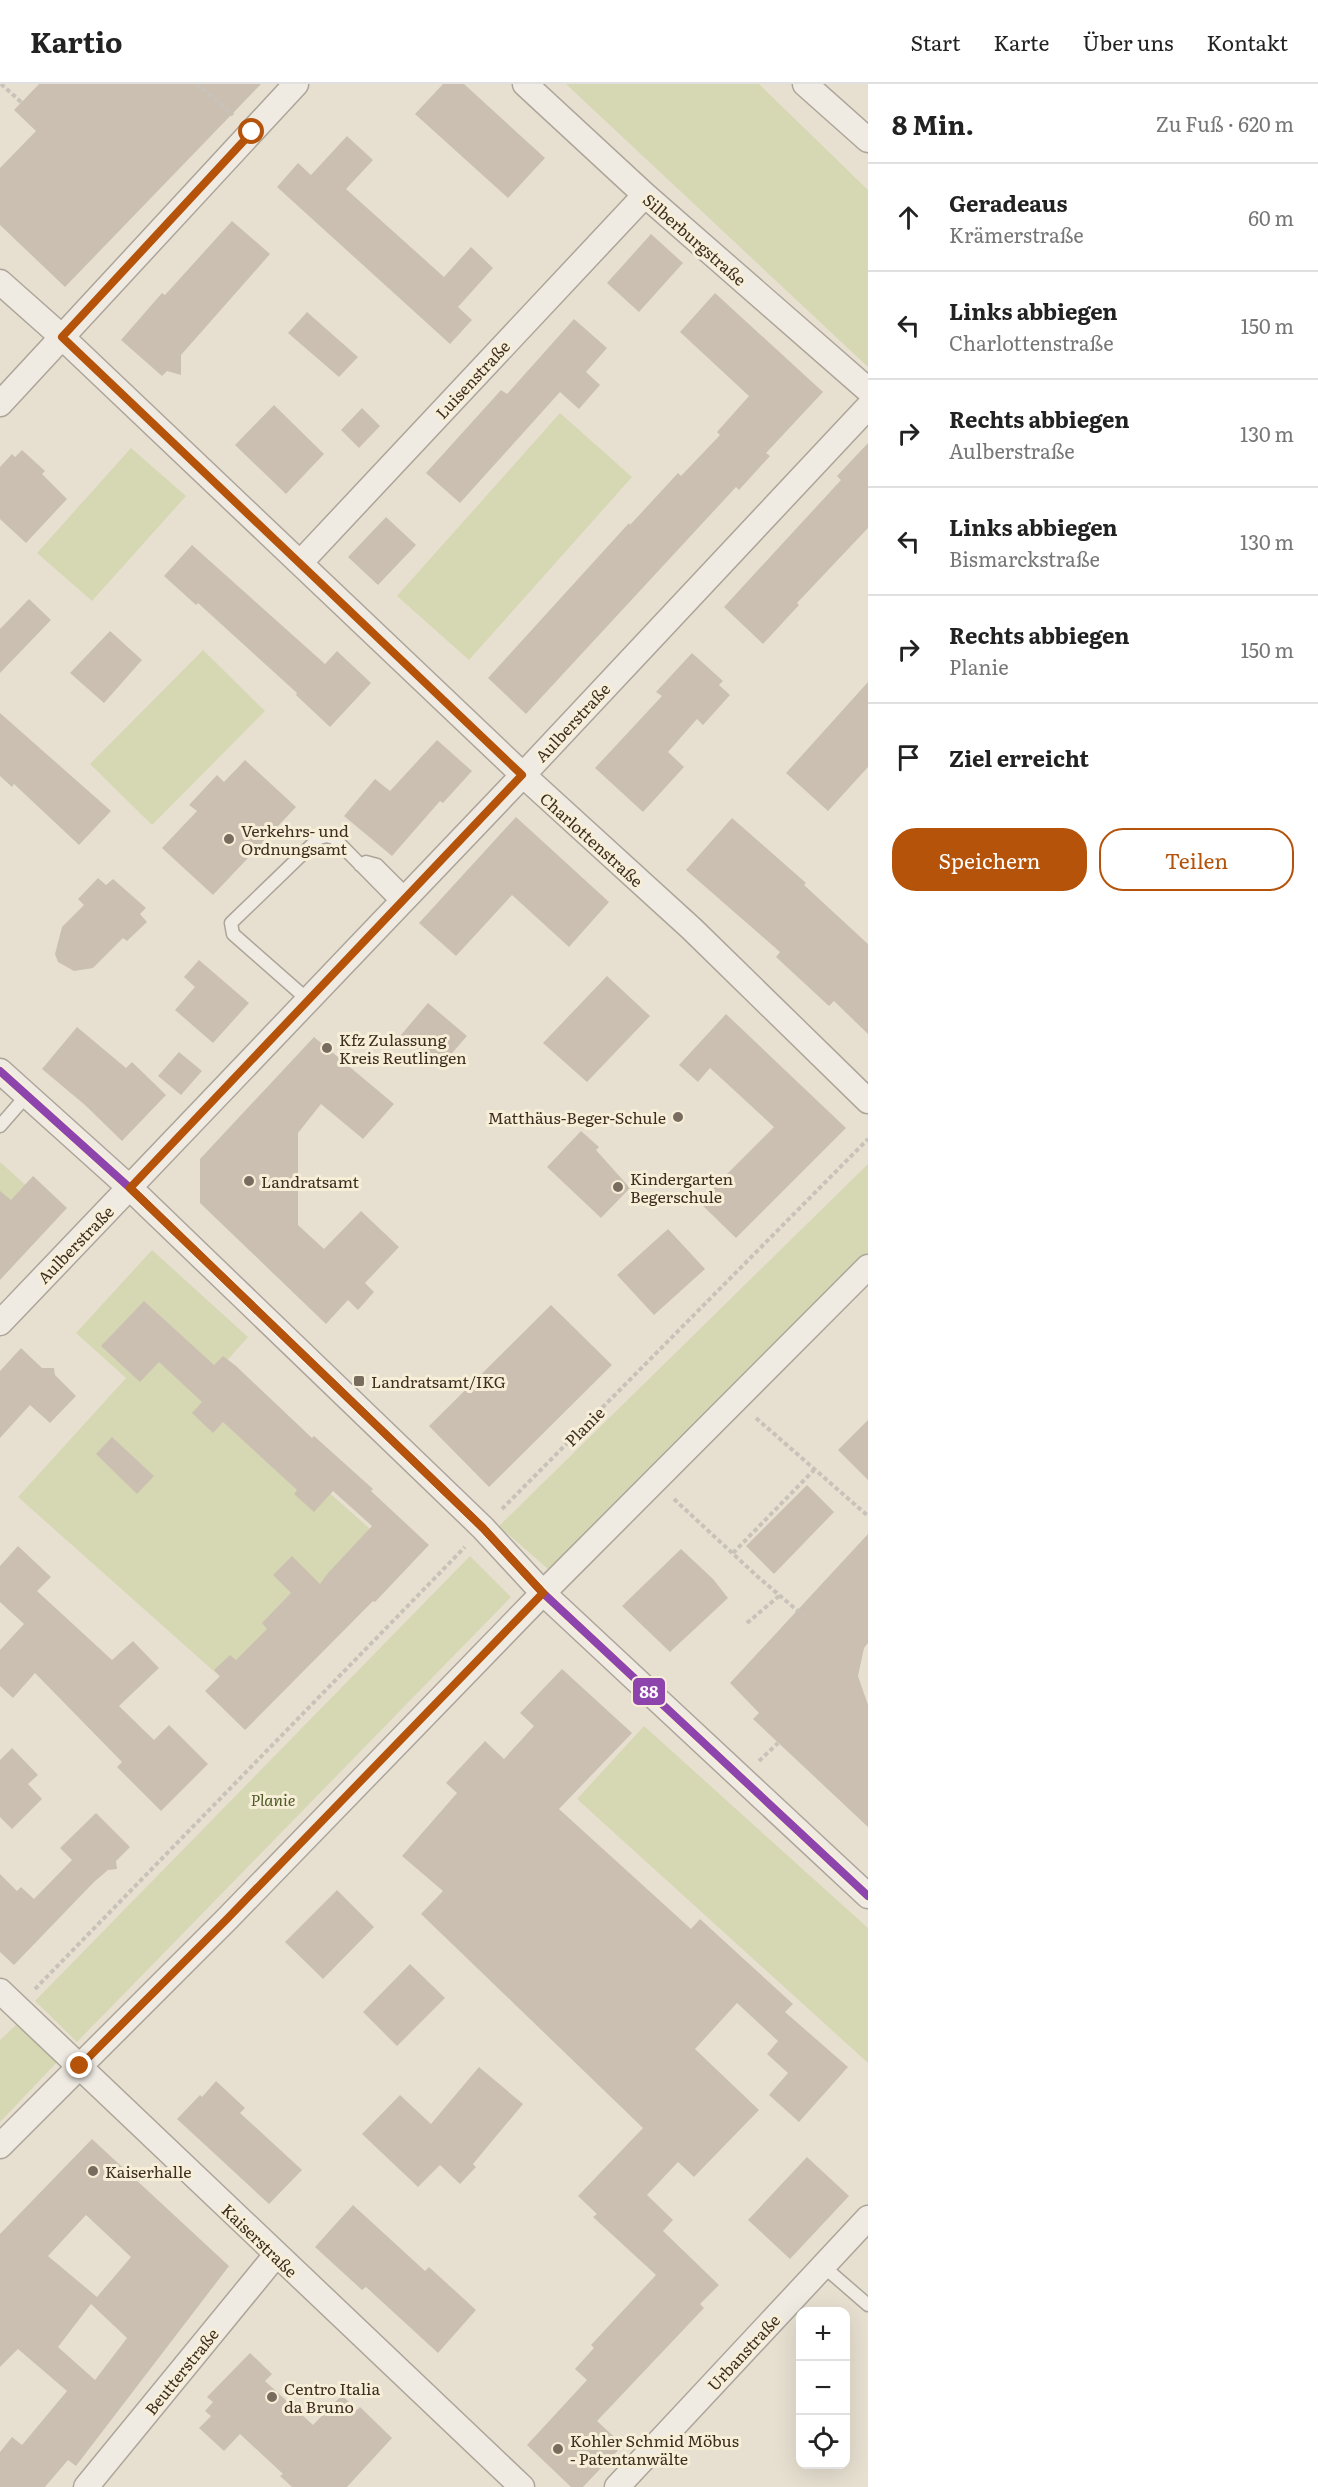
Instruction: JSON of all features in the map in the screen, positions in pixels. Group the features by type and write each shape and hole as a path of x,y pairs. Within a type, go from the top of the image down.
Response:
{"street":[{"path":"0,404 296,84"},
{"name":"Silberburgstraße","path":"525,84 645,195 868,390"},
{"path":"805,84 868,140"},
{"name":"Luisenstraße","path":"300,562 645,195"},
{"name":"Charlottenstraße","path":"0,282 62,337 522,775 692,929 868,1101"},
{"name":"Aulberstraße","path":"0,1323 522,775 868,407"},
{"path":"0,1071 130,1188 483,1528 543,1593 868,1896"},
{"path":"0,2146 227,1919 543,1593 868,1267"},
{"name":"Kaiserstraße","path":"0,1991 522,2487"},
{"name":"Urbanstraße","path":"617,2487 868,2218"},
{"name":"Beutterstraße","path":"86,2487 276,2255"}],"lane":[{"path":"308,1000 232,934 231,923 319,838 327,836 334,838 360,865 403,900"},
{"path":"0,1126 27,1095"},
{"path":"823,2266 868,2305"}],"path":[{"path":"2,84 21,103"},
{"path":"197,84 252,132"},
{"name":"Planie","path":"18,2007 483,1528 868,1138"},
{"path":"736,1400 868,1516"},
{"path":"733,1552 814,1469"},
{"path":"654,1482 805,1617"},
{"path":"747,1623 779,1596"}],"green space":[{"path":"566,84 759,84 868,190 868,367"},
{"path":"560,413 632,477 469,660 397,596"},
{"path":"131,448 186,496 92,601 37,553"},
{"path":"203,650 265,711 152,825 90,764"},
{"path":"0,1162 58,1214 0,1277"},
{"path":"868,1164 868,1259 548,1569 499,1526"},
{"path":"152,1250 248,1337 206,1384 394,1550 254,1707 18,1497 126,1378 76,1333"},
{"name":"Planie","path":"470,1556 511,1597 77,2042 35,2001"},
{"path":"644,1726 868,1928 868,2063 577,1799"},
{"path":"20,2021 60,2059 0,2122 0,2040"}],"building":[{"path":"39,84 261,84 65,287 0,225 0,168 36,131 14,110"},
{"path":"443,84 464,84 545,158 508,198 415,114"},
{"path":"347,136 373,160 346,189 444,277 471,247 493,268 458,307 472,320 450,344 277,187 298,163 311,175"},
{"path":"232,221 270,254 181,355 181,375 167,371 162,376 121,340 162,293 165,295"},
{"path":"651,234 683,263 639,312 607,283"},
{"path":"715,293 823,392 766,453 770,456 739,490 736,487 526,714 488,678 629,523 630,525 678,473 681,476 720,435 717,432 749,396 680,332"},
{"path":"307,312 358,357 339,377 288,333"},
{"path":"574,319 607,348 586,372 600,385 579,409 560,392 460,503 426,473 501,390 507,394"},
{"path":"274,405 324,454 286,494 235,445"},
{"path":"362,408 380,426 359,448 341,430"},
{"path":"868,443 868,528 797,603 799,605 763,644 724,607 841,480 837,476"},
{"path":"22,450 45,471 42,474 67,499 26,543 0,519 0,467 12,454 15,457"},
{"path":"386,517 416,545 378,585 348,557"},
{"path":"192,545 325,664 337,651 371,683 330,727 296,695 297,693 198,603 196,605 164,576"},
{"path":"29,599 51,620 0,673 0,629"},
{"path":"110,631 142,660 104,703 70,673"},
{"path":"692,653 723,681 719,685 730,695 703,725 697,719 668,752 684,767 643,812 595,768 662,696 656,692"},
{"path":"868,682 868,767 828,811 786,773"},
{"path":"0,713 111,811 79,845 14,784 12,787 0,776"},
{"path":"437,740 472,771 443,803 440,801 392,856 344,816 375,779 390,791"},
{"path":"245,760 296,807 213,895 162,848 197,811 189,805 217,775 224,782"},
{"path":"516,817 609,902 569,947 512,895 456,956 419,923"},
{"path":"732,818 806,883 804,885 868,944 868,1034 834,1001 829,1006 776,957 780,952 686,870"},
{"path":"98,878 106,885 113,879 146,908 140,914 147,922 127,941 123,938 93,968 74,971 58,962 55,954 62,927 84,905 78,899"},
{"path":"199,960 249,1003 213,1043 175,1010 195,987 184,977"},
{"path":"607,976 650,1016 587,1082 543,1043"},
{"path":"428,1003 467,1036 440,1067 401,1035"},
{"path":"726,1014 846,1128 736,1238 699,1202 774,1127 710,1068 698,1082 679,1065"},
{"path":"77,1027 126,1068 132,1062 166,1095 122,1141 85,1105 42,1069"},
{"name":"Landratsamt","path":"314,1037 394,1104 363,1139 321,1104 298,1133 298,1225 324,1249 361,1211 399,1247 365,1283 374,1292 358,1310 348,1300 326,1324 200,1203 200,1159"},
{"path":"179,1052 202,1071 181,1095 158,1076"},
{"path":"581,1131 599,1147 596,1150 630,1188 601,1218 547,1167"},
{"path":"33,1176 67,1208 0,1280 0,1191 11,1200"},
{"path":"668,1229 705,1269 654,1315 617,1275"},
{"path":"144,1301 214,1365 223,1356 236,1366 312,1438 314,1436 373,1489 371,1491 429,1545 375,1602 373,1601 245,1730 205,1691 220,1676 214,1670 230,1655 236,1660 267,1629 262,1623 291,1593 273,1575 292,1556 320,1584 372,1526 333,1491 314,1512 294,1494 297,1490 223,1422 213,1433 192,1413 202,1402 159,1362 140,1382 101,1346"},
{"path":"551,1305 612,1365 489,1487 429,1426"},
{"path":"21,1348 42,1368 54,1368 55,1375 76,1396 50,1423 30,1405 0,1438 0,1371"},
{"path":"868,1420 868,1480 838,1450"},
{"path":"112,1437 154,1476 137,1494 96,1454"},
{"path":"807,1485 834,1512 774,1574 746,1546"},
{"path":"868,1534 868,1643 864,1648 858,1676 868,1705 868,1827 753,1719 759,1713 730,1683"},
{"path":"18,1546 51,1577 37,1591 112,1660 133,1641 159,1668 119,1706 154,1740 169,1725 208,1764 161,1811 117,1767 122,1762 35,1673 13,1698 0,1686 0,1650 24,1624 0,1602 0,1566"},
{"path":"681,1549 713,1579 728,1598 670,1652 622,1606"},
{"path":"562,1669 632,1733 559,1809 691,1929 700,1919 793,2004 785,2012 848,2067 799,2122 769,2095 788,2073 767,2054 778,2041 737,2003 695,2049 759,2110 694,2177 678,2162 647,2195 673,2220 663,2231 719,2285 700,2304 704,2308 597,2421 623,2445 583,2487 571,2487 527,2445 587,2380 575,2369 594,2348 591,2345 656,2275 593,2217 597,2214 578,2196 643,2128 421,1914 443,1891 402,1856 457,1793 446,1783 485,1741 504,1759 534,1726 520,1713"},
{"path":"12,1748 38,1775 28,1784 42,1799 12,1829 0,1817 0,1760"},
{"path":"96,1813 130,1847 116,1861 117,1869 108,1870 94,1882 14,1965 0,1952 0,1874 17,1891 21,1887 34,1899 72,1860 60,1848"},
{"path":"337,1890 374,1927 323,1979 285,1942"},
{"path":"410,1964 445,1998 397,2046 363,2012"},
{"path":"479,2067 523,2104 473,2164 476,2167 460,2184 440,2165 418,2187 362,2134 400,2095 431,2124"},
{"path":"216,2081 245,2108 240,2113 302,2170 269,2204 177,2119"},
{"path":"92,2139 229,2266 76,2466 68,2460 45,2487 0,2487 0,2452 12,2437 22,2445 67,2391 18,2349 0,2367 0,2234","holes":["86,2215 131,2257 97,2297 48,2256","91,2304 127,2338 95,2380 58,2347"]},
{"path":"807,2157 849,2196 790,2259 748,2220"},
{"path":"353,2205 425,2271 429,2267 476,2310 438,2353 366,2287 362,2290 315,2247"},
{"path":"250,2353 272,2374 265,2381 313,2425 342,2395 357,2410 360,2407 392,2438 347,2487 292,2487 280,2476 283,2474 240,2434 224,2451 199,2428 211,2416 205,2411 213,2402 207,2397"}],"transit line":[{"name":"88","path":"0,1071 130,1188 483,1528 543,1593 868,1896"}],"place":[{"name":"Verkehrs- und Ordnungsamt","path":"229,839"},
{"name":"Kfz Zulassung Kreis Reutlingen","path":"327,1048"},
{"name":"Matthäus-Beger-Schule","path":"678,1117"},
{"name":"Landratsamt","path":"249,1181"},
{"name":"Kindergarten Begerschule","path":"618,1187"},
{"name":"Landratsamt/IKG","path":"359,1381"},
{"name":"Kaiserhalle","path":"93,2171"},
{"name":"Centro Italia da Bruno","path":"272,2397"},
{"name":"Kohler Schmid Möbus - Patentanwälte","path":"558,2449"}],"route":[{"path":"80,2066 227,1919 543,1593 483,1528 130,1188 522,775 62,337 252,132"}]}
